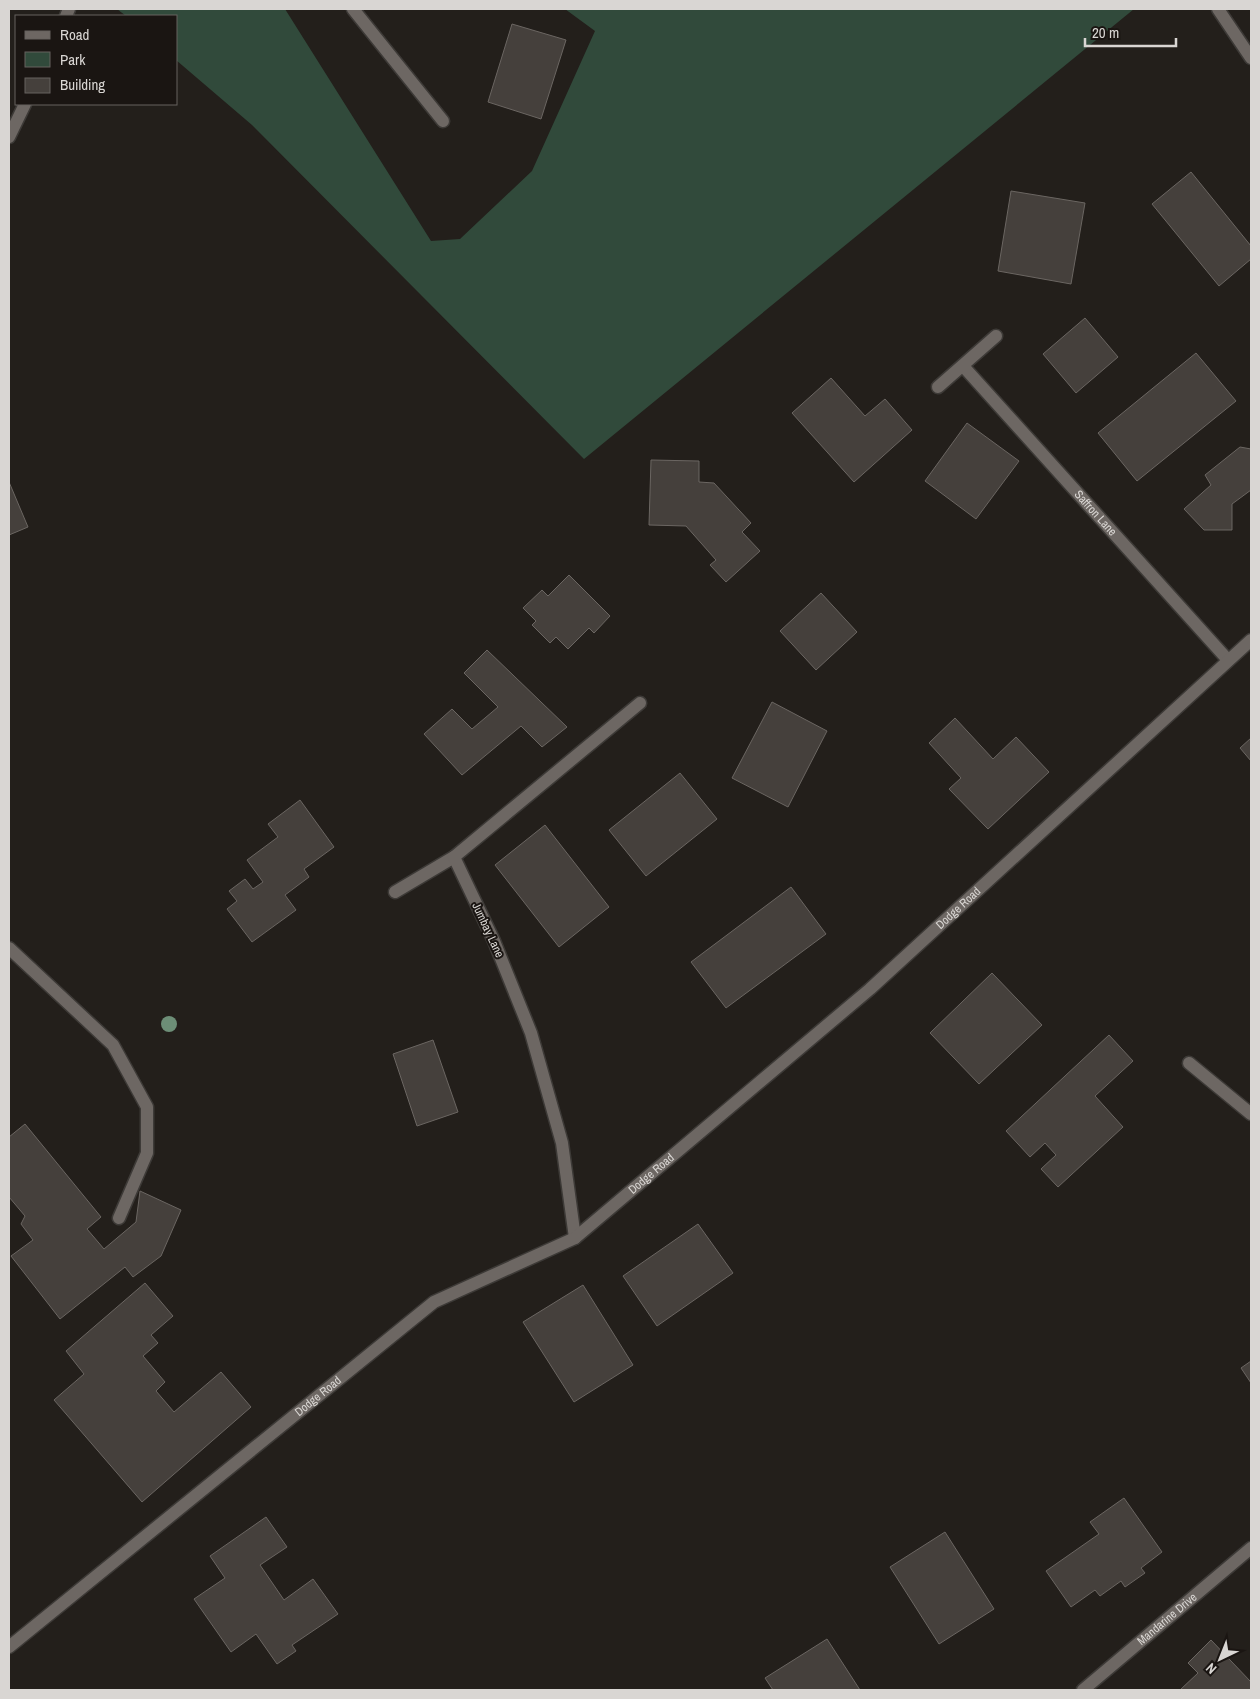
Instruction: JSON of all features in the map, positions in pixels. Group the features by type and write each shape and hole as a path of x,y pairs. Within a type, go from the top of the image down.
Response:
{"street":[{"path":"353,9 444,121"},
{"path":"1218,9 1251,58"},
{"path":"9,137 25,105"},
{"path":"938,387 996,336"},
{"name":"Saffron Lane","path":"963,366 1228,660"},
{"name":"Dodge Road","path":"9,1648 434,1302 575,1238 870,988 1251,640"},
{"path":"395,892 454,858 640,703"},
{"name":"Jumbay Lane","path":"454,858 494,941 531,1033 562,1143 575,1238"},
{"path":"9,948 113,1045 147,1106 147,1154 119,1218"},
{"path":"1189,1063 1251,1114"},
{"name":"Mandarine Drive","path":"1083,1690 1251,1548"}],"green space":[{"path":"117,9 285,9 431,241 460,239 532,171 595,31 565,9 1134,9 584,459 252,125 178,62 178,15 125,15"}],"building":[{"path":"512,24 566,40 541,119 488,102"},
{"path":"1191,172 1251,246 1251,259 1219,286 1152,204"},
{"path":"1011,191 1085,203 1071,284 998,271"},
{"path":"1085,318 1118,357 1076,393 1043,354"},
{"path":"1196,353 1236,401 1137,481 1098,433"},
{"path":"831,378 865,416 885,399 912,430 854,482 792,413"},
{"path":"967,423 1019,461 976,519 925,481"},
{"path":"1240,447 1251,449 1251,490 1232,504 1232,530 1204,530 1184,509 1211,485 1205,475"},
{"path":"651,460 699,461 699,482 714,483 751,523 742,532 760,551 726,582 710,565 716,560 686,526 649,525"},
{"path":"9,482 28,527 9,535"},
{"path":"569,575 610,616 594,633 589,628 568,649 556,637 550,643 532,625 536,621 523,608 542,590 548,596"},
{"path":"821,593 857,632 816,670 780,631"},
{"path":"487,650 567,727 542,747 521,726 462,775 424,734 452,709 472,729 498,707 464,673"},
{"path":"772,702 827,731 788,807 732,778"},
{"path":"955,718 993,759 1016,737 1049,772 988,829 949,789 961,778 929,743"},
{"path":"1251,738 1251,761 1240,748"},
{"path":"680,773 717,819 646,876 609,830"},
{"path":"300,800 334,847 304,869 309,877 285,895 296,910 252,942 227,909 237,901 229,891 245,879 253,889 263,882 247,860 278,837 268,824"},
{"path":"545,825 609,907 559,947 495,865"},
{"path":"791,887 826,934 726,1008 691,962"},
{"path":"992,973 1042,1025 979,1084 930,1033"},
{"path":"1109,1035 1133,1061 1095,1096 1123,1127 1058,1187 1041,1169 1056,1155 1045,1143 1030,1157 1006,1131"},
{"path":"433,1040 458,1112 417,1126 393,1054"},
{"path":"25,1124 101,1217 87,1229 104,1249 136,1222 140,1191 181,1210 161,1256 133,1277 125,1267 60,1319 11,1256 33,1240 21,1224 25,1216 9,1197 9,1137"},
{"path":"698,1224 733,1273 657,1326 623,1276"},
{"path":"145,1283 173,1316 151,1335 158,1343 143,1356 165,1382 156,1391 174,1412 221,1372 251,1407 142,1502 54,1400 84,1374 66,1351"},
{"path":"583,1285 633,1365 574,1402 523,1322"},
{"path":"1251,1361 1251,1383 1241,1368"},
{"path":"1124,1498 1162,1552 1141,1568 1145,1573 1125,1587 1121,1581 1100,1596 1095,1590 1071,1607 1046,1571 1099,1534 1090,1522"},
{"path":"266,1517 287,1547 260,1565 284,1600 313,1579 338,1614 292,1645 296,1651 277,1664 256,1634 231,1652 194,1599 225,1578 210,1556"},
{"path":"945,1532 994,1609 939,1644 890,1567"},
{"path":"827,1639 860,1690 773,1690 765,1678"},
{"path":"1211,1640 1251,1682 1251,1690 1180,1690 1198,1673 1188,1663"}]}
